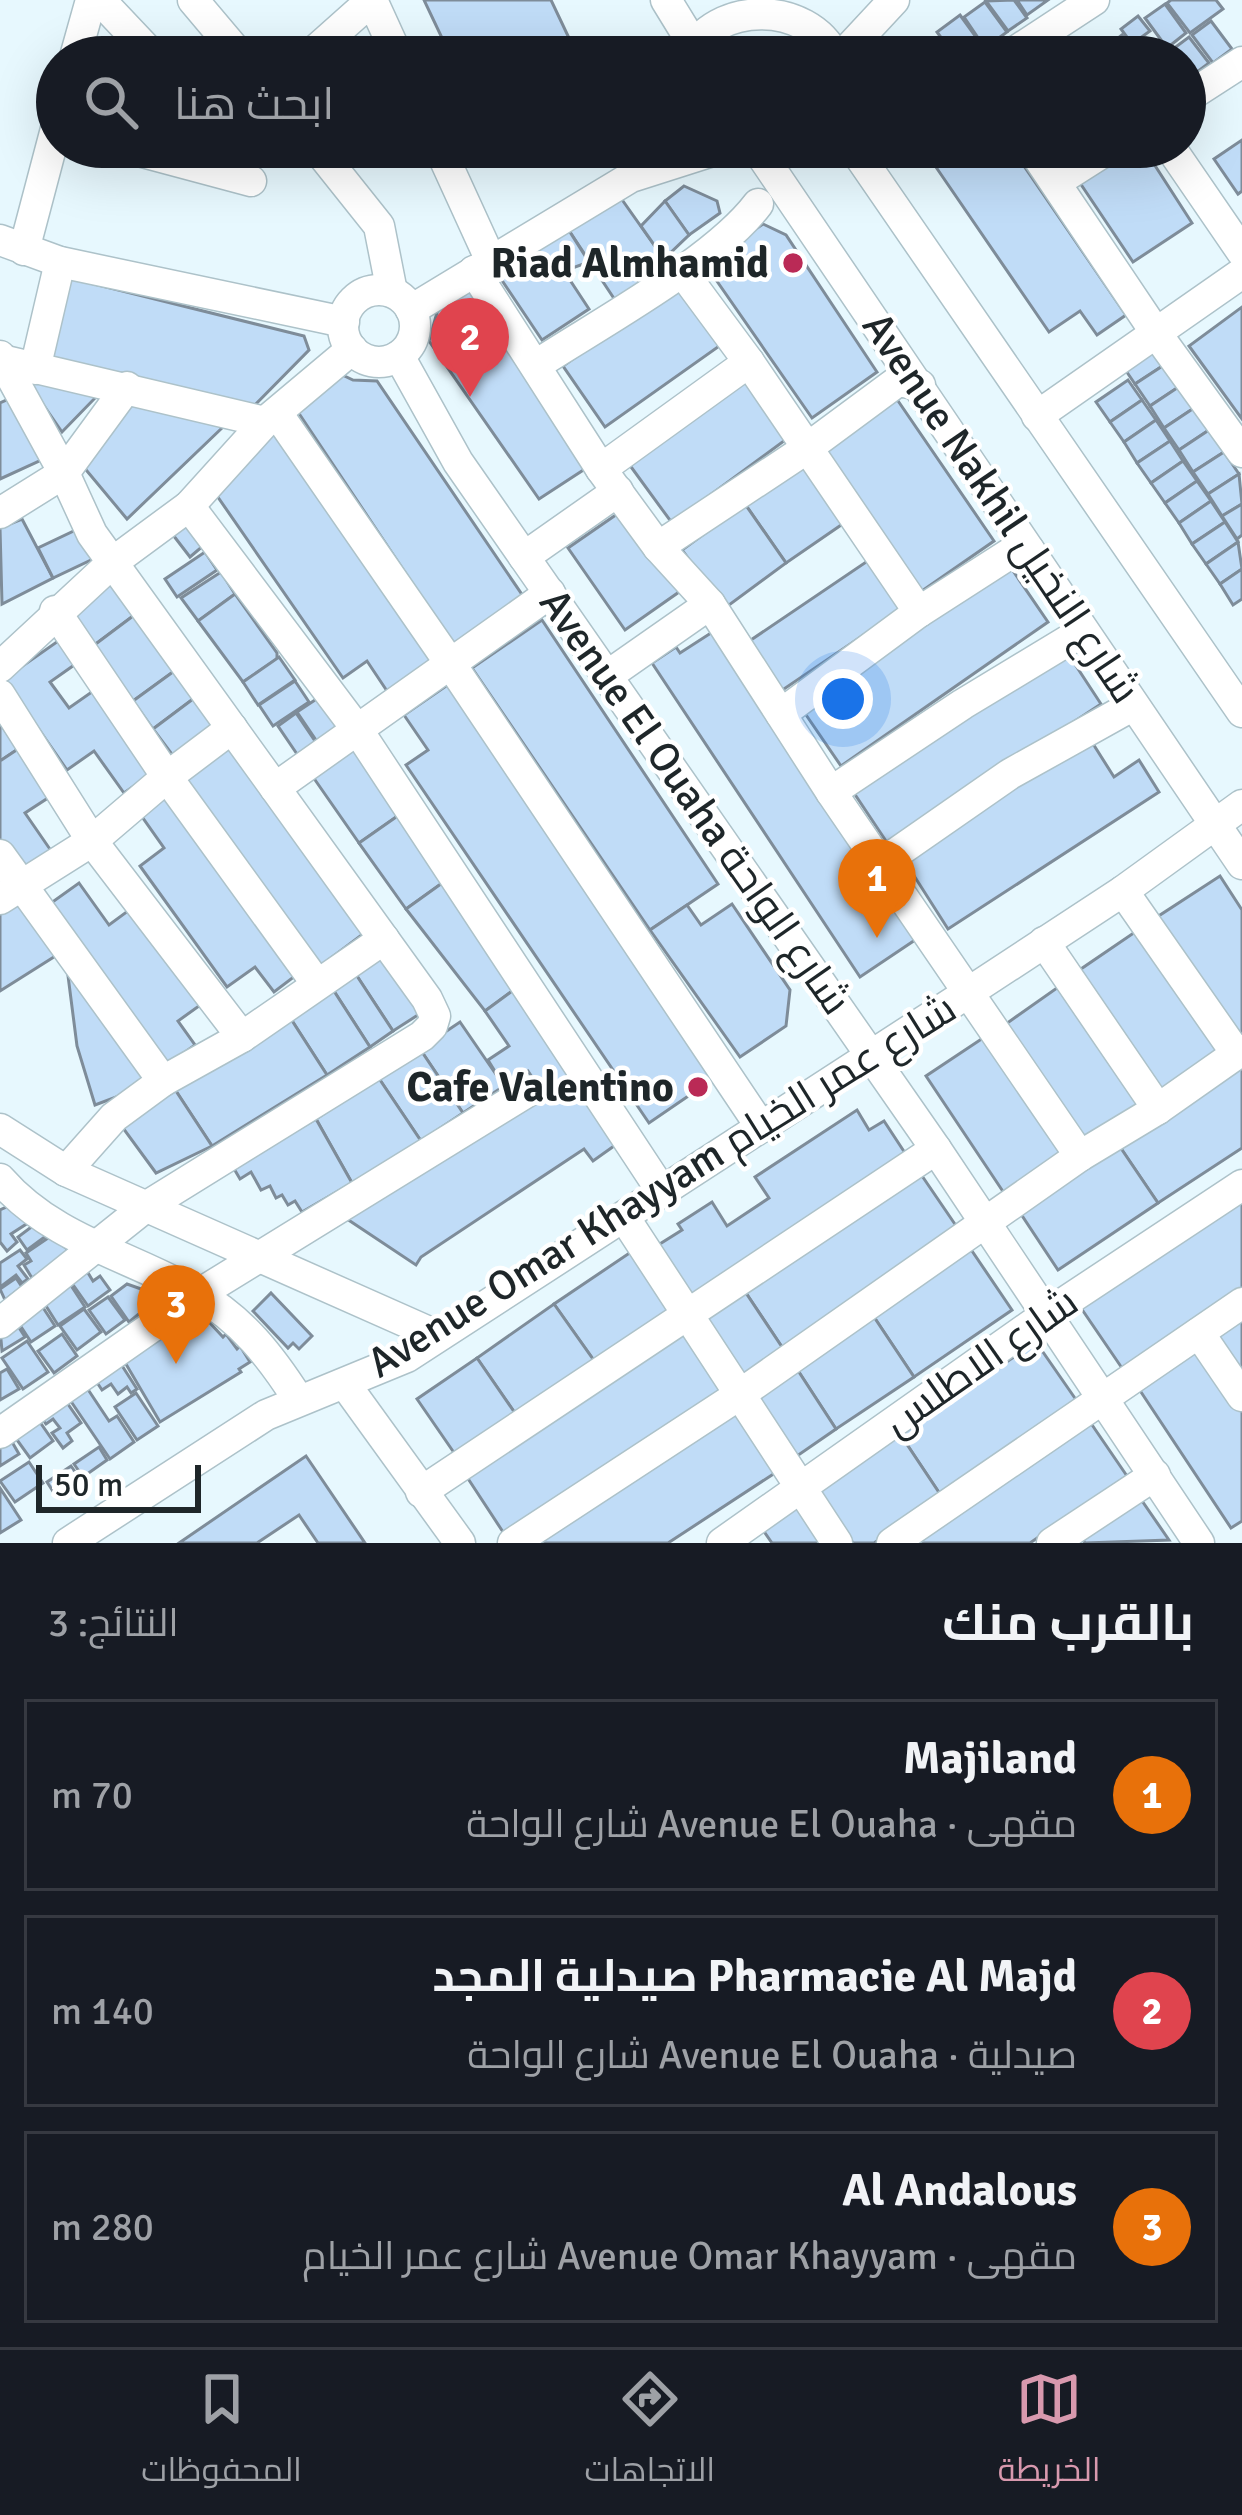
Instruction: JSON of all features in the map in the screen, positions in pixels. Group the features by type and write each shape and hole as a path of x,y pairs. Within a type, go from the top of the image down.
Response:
{"street":[{"path":"82,36 95,0 132,36"},
{"path":"194,0 215,36"},
{"path":"332,36 372,0 388,36"},
{"path":"666,0 683,36"},
{"path":"801,11 832,0"},
{"path":"858,36 893,0"},
{"path":"1039,36 1094,0"},
{"path":"700,36 712,18 740,3 770,1 801,11 826,36"},
{"path":"1206,85 1242,62"},
{"path":"41,168 12,245 60,262 348,336 374,362 398,356 413,337 379,226 333,168"},
{"path":"224,168 251,181"},
{"path":"447,168 483,267 536,365 658,548 710,604 966,994 1080,1156"},
{"path":"568,213 618,168"},
{"path":"0,667 113,562 190,506 348,336 349,308 363,294 377,290 402,301 483,267 631,177 669,168"},
{"name":"Avenue Nakhil شارع النخيل","path":"766,168 920,386 1242,864"},
{"name":"Avenue Nakhil شارع النخيل","path":"867,168 1242,712"},
{"path":"1046,168 1242,452"},
{"path":"1056,182 1078,168"},
{"path":"1184,168 1242,252"},
{"path":"536,365 681,270 745,221 758,204"},
{"path":"18,385 60,262"},
{"path":"681,270 919,612"},
{"path":"1036,416 1242,273"},
{"name":"Avenue El Ouaha شارع الواحة","path":"398,356 458,463 936,1149 1199,1543"},
{"path":"0,1323 144,1208 432,1026 436,1016 92,535 64,472 1,358"},
{"path":"524,557 749,362"},
{"path":"658,548 898,381 920,386"},
{"path":"18,385 127,387 271,417 452,666 761,1126"},
{"path":"0,514 64,472 127,387"},
{"path":"190,506 359,732 661,1190"},
{"path":"781,714 919,612 1011,553 1028,550"},
{"path":"275,788 550,592"},
{"path":"607,676 710,604"},
{"path":"56,611 316,983"},
{"path":"831,792 1082,632"},
{"path":"0,694 92,841 242,1037"},
{"path":"882,863 1010,774 1132,706"},
{"path":"12,892 92,841 232,728"},
{"name":"Avenue Omar Khayyam شارع عمر الخيام","path":"68,1543 298,1399 387,1368 438,1336 1123,891 1242,806"},
{"path":"0,855 12,892 163,1081"},
{"path":"513,1543 739,1395 1080,1156 1239,1052 1123,891"},
{"path":"66,1172 114,1117 163,1081 242,1037 384,939"},
{"path":"1044,942 1158,1109"},
{"path":"0,1432 199,1294 527,1092"},
{"path":"0,1129 13,1154 265,1256 438,1336"},
{"path":"421,1492 936,1149"},
{"path":"0,1179 44,1220 199,1294 256,1341 298,1399"},
{"name":"شارع الاطلس","path":"722,1543 1047,1314 1242,1185"},
{"path":"624,1216 837,1543"},
{"path":"892,1543 1242,1304"},
{"path":"1199,1334 1242,1396"},
{"path":"345,1384 460,1543"},
{"path":"1061,1540 1155,1474"}],"building":[{"path":"424,0 551,0 568,36 441,36"},
{"path":"1014,0 1027,18 1008,31 986,1"},
{"path":"1017,0 1048,0 1027,15"},
{"path":"1216,0 1223,9 1190,33 1167,3"},
{"path":"985,2 1007,32 977,36 964,17"},
{"path":"1165,4 1186,33 1158,36 1145,18"},
{"path":"960,15 975,36 940,36 937,32"},
{"path":"1138,16 1150,31 1126,36 1121,29"},
{"path":"1211,21 1232,49 1213,63 1206,54 1206,36 1192,35"},
{"path":"1242,140 1242,191 1238,194 1214,159"},
{"path":"937,168 1025,168 1126,315 1097,335 1080,311 1049,332"},
{"path":"1095,168 1157,168 1192,223 1133,262 1078,180"},
{"path":"684,186 717,201 720,213 689,235 665,201"},
{"path":"618,194 664,259 637,279 642,287 617,303 568,229"},
{"path":"665,201 689,235 664,259 641,226"},
{"path":"763,224 786,235 877,372 812,418 705,264"},
{"path":"568,229 589,262 564,271 589,309 542,340 495,270"},
{"path":"66,277 304,336 309,350 252,408 46,357"},
{"path":"682,281 725,342 605,427 563,366"},
{"path":"463,285 481,299 591,465 539,499 429,341 440,302"},
{"path":"1242,307 1242,419 1189,346"},
{"path":"1149,343 1164,365 1135,384 1120,362"},
{"path":"1164,365 1180,386 1150,406 1135,384"},
{"path":"18,368 97,396 62,432"},
{"path":"334,371 353,380 377,381 525,599 456,649 296,409"},
{"path":"742,375 788,438 672,523 626,460"},
{"path":"1128,380 1142,400 1110,422 1096,402"},
{"path":"1180,386 1194,408 1164,428 1150,406"},
{"path":"18,395 50,456 0,479 0,403"},
{"path":"894,395 994,541 919,593 819,446"},
{"path":"131,399 223,427 127,519 77,459"},
{"path":"1142,400 1156,420 1124,442 1110,422"},
{"path":"1194,408 1209,430 1179,450 1164,428"},
{"path":"1156,420 1170,441 1137,463 1124,442"},
{"path":"1209,430 1224,452 1193,472 1179,450"},
{"path":"276,431 435,662 389,694 367,661 343,678 213,490"},
{"path":"1170,441 1183,461 1151,483 1137,463"},
{"path":"1224,452 1239,474 1208,494 1193,472"},
{"path":"1183,461 1197,481 1165,503 1151,483"},
{"path":"803,463 844,523 786,563 745,504"},
{"path":"1239,474 1242,504 1222,516 1208,494"},
{"path":"1197,481 1211,501 1179,523 1165,503"},
{"path":"1211,501 1225,522 1192,544 1179,523"},
{"path":"745,504 786,563 725,608 682,550"},
{"path":"1242,504 1242,535 1237,539 1222,516"},
{"path":"190,510 210,540 190,557 170,531"},
{"path":"623,510 679,592 625,630 568,548"},
{"path":"22,519 53,578 2,604 0,528"},
{"path":"1225,522 1238,542 1206,564 1192,544"},
{"path":"78,529 93,559 53,578 38,548"},
{"path":"1238,542 1242,569 1220,584 1206,564"},
{"path":"205,552 217,570 177,597 165,579"},
{"path":"872,558 905,607 781,691 748,642"},
{"path":"1009,565 1048,622 841,766 802,709"},
{"path":"1242,569 1242,599 1233,605 1220,584"},
{"path":"221,572 235,594 198,621 181,598"},
{"path":"112,578 137,613 93,646 67,611"},
{"path":"235,594 277,653 277,659 243,682 198,621"},
{"path":"137,613 177,669 133,701 93,646"},
{"path":"542,620 718,884 650,930 472,668"},
{"path":"714,631 918,938 860,977 652,663 676,647 680,653"},
{"path":"61,639 77,663 50,682 69,708 96,689 154,772 124,793 94,751 67,770 4,679"},
{"path":"1065,649 1101,704 888,844 852,790"},
{"path":"279,657 295,680 258,705 243,682"},
{"path":"177,669 197,696 153,729 133,701"},
{"path":"295,681 309,702 273,726 259,705"},
{"path":"449,684 716,1077 649,1123 406,765 428,750 404,715"},
{"path":"197,696 218,725 174,757 153,729"},
{"path":"321,696 342,727 318,743 297,712"},
{"path":"296,713 317,744 299,757 278,726"},
{"path":"0,723 18,749 0,761"},
{"path":"1090,739 1114,777 1139,760 1159,792 948,929 904,860"},
{"path":"229,743 367,931 319,967 181,779"},
{"path":"355,748 399,815 359,843 313,777"},
{"path":"18,749 51,796 25,813 54,855 21,878 0,848 0,761"},
{"path":"167,790 299,973 274,992 255,967 227,987 140,866 164,848 138,811"},
{"path":"399,815 445,881 406,909 359,843"},
{"path":"1220,876 1242,910 1242,1040 1154,919"},
{"path":"445,881 519,986 485,1011 406,909"},
{"path":"79,883 109,925 136,905 206,1001 178,1021 195,1045 167,1065 51,903"},
{"path":"24,899 57,955 0,991 0,914"},
{"path":"732,904 790,990 786,1026 740,1057 650,930 687,905 701,925"},
{"path":"1138,930 1222,1057 1161,1097 1078,971"},
{"path":"383,955 421,1013 393,1031 355,973"},
{"path":"66,960 151,1084 95,1105 77,1046"},
{"path":"355,973 393,1031 370,1047 332,988"},
{"path":"1064,983 1148,1103 1087,1146 1003,1026"},
{"path":"519,986 578,1072 544,1095 528,1071 504,1086 488,1060 509,1046 485,1011"},
{"path":"332,988 370,1047 327,1075 289,1016"},
{"path":"289,1016 327,1075 212,1146 174,1088"},
{"path":"460,1022 504,1086 463,1113 420,1049"},
{"path":"986,1036 1066,1155 1006,1196 926,1076"},
{"path":"420,1049 463,1113 421,1141 378,1077"},
{"path":"1242,1059 1242,1148 1158,1203 1116,1141"},
{"path":"578,1072 621,1141 593,1161 584,1149 421,1257 416,1265 347,1219"},
{"path":"378,1077 421,1141 352,1183 316,1119"},
{"path":"174,1088 212,1146 156,1173 120,1124"},
{"path":"857,1110 869,1130 884,1121 907,1156 689,1298 655,1247 682,1230 678,1224 712,1202 727,1226 769,1198 755,1177"},
{"path":"316,1119 352,1183 302,1212 295,1201 288,1205 282,1195 276,1198 270,1186 261,1190 251,1172 240,1179 233,1167"},
{"path":"1116,1141 1158,1203 1058,1270 1017,1208"},
{"path":"918,1170 961,1233 786,1353 744,1290"},
{"path":"1242,1198 1242,1291 1124,1371 1081,1308"},
{"path":"11,1205 31,1221 11,1234 17,1242 7,1251 0,1242 0,1210"},
{"path":"34,1225 46,1236 27,1250 18,1237"},
{"path":"51,1236 71,1252 32,1278 24,1265 31,1261 26,1253"},
{"path":"970,1248 1012,1310 914,1377 872,1314"},
{"path":"20,1250 27,1259 18,1266 28,1279 22,1283 16,1275 0,1287 0,1263"},
{"path":"631,1252 671,1310 595,1362 554,1304"},
{"path":"85,1268 93,1281 100,1276 110,1290 88,1306 69,1279"},
{"path":"16,1278 22,1287 5,1300 0,1289"},
{"path":"68,1281 85,1307 58,1325 41,1298"},
{"path":"127,1284 161,1296 129,1322 111,1296"},
{"path":"744,1290 786,1353 742,1384 699,1320"},
{"path":"271,1293 312,1336 299,1349 293,1343 288,1348 253,1311"},
{"path":"108,1297 125,1320 106,1334 89,1310"},
{"path":"40,1303 55,1326 31,1342 16,1319"},
{"path":"554,1304 595,1362 517,1416 477,1358"},
{"path":"84,1309 101,1332 77,1350 60,1326"},
{"path":"197,1309 223,1337 226,1334 237,1349 240,1346 250,1362 160,1422 123,1359"},
{"path":"872,1314 914,1377 836,1429 795,1366"},
{"path":"1242,1319 1242,1376 1216,1336"},
{"path":"14,1320 25,1337 2,1351 0,1329"},
{"path":"684,1329 725,1390 505,1535 465,1474"},
{"path":"62,1334 77,1356 54,1373 38,1351"},
{"path":"27,1341 48,1372 23,1389 2,1358"},
{"path":"1036,1342 1079,1404 942,1497 900,1434"},
{"path":"1198,1345 1242,1412 1242,1521 1231,1528 1137,1386"},
{"path":"477,1358 517,1416 457,1457 417,1399"},
{"path":"119,1361 137,1389 131,1393 127,1387 118,1394 111,1384 102,1390 94,1378"},
{"path":"795,1366 836,1429 797,1456 755,1393"},
{"path":"7,1369 19,1389 0,1400 0,1373"},
{"path":"85,1385 109,1421 117,1416 134,1442 110,1459 68,1397"},
{"path":"136,1393 158,1426 137,1440 115,1407"},
{"path":"63,1397 81,1423 67,1433 72,1441 63,1448 52,1433 60,1428 53,1419 46,1424 39,1414"},
{"path":"736,1407 778,1471 668,1543 528,1543"},
{"path":"35,1415 53,1441 30,1458 12,1433"},
{"path":"1088,1419 1127,1476 1030,1543 908,1543"},
{"path":"900,1434 942,1497 874,1543 853,1543 817,1490"},
{"path":"8,1435 19,1454 0,1466 0,1440"},
{"path":"99,1447 107,1460 83,1477 74,1464"},
{"path":"306,1456 365,1543 318,1543 299,1515 257,1543 179,1543"},
{"path":"29,1462 43,1483 15,1502 0,1481"},
{"path":"71,1466 80,1479 56,1496 47,1482"},
{"path":"0,1488 21,1520 0,1533"},
{"path":"1138,1495 1169,1540 1085,1543 1080,1535"},
{"path":"803,1502 830,1543 772,1543 763,1530"}],"place":[{"name":"Riad Almhamid","path":"793,263"},
{"name":"Pharmacie Al Majd صيدلية المجد","path":"470,397"},
{"name":"Majiland","path":"877,938"},
{"name":"Cafe Valentino","path":"698,1087"},
{"name":"Al Andalous","path":"176,1364"}]}
